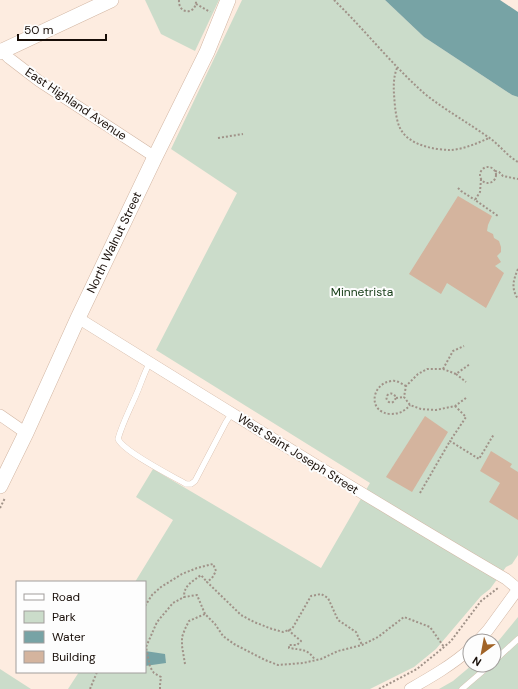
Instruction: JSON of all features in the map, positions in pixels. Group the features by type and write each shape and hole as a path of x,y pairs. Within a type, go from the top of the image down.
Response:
{"main road":[{"path":"1,51 111,0"},
{"name":"North Walnut Street","path":"3,490 26,433 78,318 207,52 228,0"}],"street":[{"name":"East Highland Avenue","path":"1,51 39,81 155,157"},
{"name":"West Saint Joseph Street","path":"78,318 420,529 506,579 518,589"},
{"path":"0,416 26,433"},
{"path":"485,633 518,589"},
{"path":"410,689 446,668 462,656"}],"lane":[{"path":"150,362 120,431 118,439 120,443 137,456 186,484 191,484 195,481 232,413"},
{"path":"502,654 518,639"},
{"path":"462,689 481,673"}],"path":[{"path":"179,0 178,3 180,8 185,11 191,11 196,4 196,0"},
{"path":"334,0 424,93 439,105 490,138 512,159 518,162"},
{"path":"196,4 212,14"},
{"path":"398,67 395,74 393,92 400,128 406,137 417,144 432,148 452,150 490,138"},
{"path":"218,138 242,134"},
{"path":"475,200 480,192 480,174 482,169 486,167 491,167 503,176 518,179"},
{"path":"481,179 485,182 493,181 495,171"},
{"path":"458,188 498,216"},
{"path":"518,269 514,278 514,292 518,299"},
{"path":"443,370 453,351 464,346"},
{"path":"456,374 470,364"},
{"path":"466,382 456,374 443,370 426,369 418,374 406,386 404,397 410,405 421,409 436,410 455,406 466,398"},
{"path":"406,386 393,381 384,384 379,387 375,393 374,400 376,407 381,412 390,414 397,414 406,410 410,405"},
{"path":"396,398 392,393 388,395 387,398 388,401 392,402 395,401 396,398 404,397"},
{"path":"420,493 450,441 466,417 455,406"},
{"path":"450,441 479,459 494,434"},
{"path":"0,508 3,490"},
{"path":"146,605 152,596 162,587 182,574 213,564 216,571 212,578 207,582"},
{"path":"184,597 184,591 189,584 201,575 241,615 254,622 283,632 292,629 311,596 321,594 328,598 338,620 356,632 362,645"},
{"path":"379,689 418,669 444,647 451,641 481,601 498,588"},
{"path":"160,689 161,678 154,673 150,667 146,647 157,622 173,603 184,597 197,595 205,614 215,624 223,636 234,644 264,660 278,665 303,663 321,659 338,651 362,645 378,637 404,617 430,627 444,647"},
{"path":"185,664 182,637 185,629 189,621 205,614"},
{"path":"288,630 301,641 297,645 289,645 290,648 310,653 315,660"},
{"path":"90,689 97,673"}],"green space":[{"path":"145,0 219,0 195,51 161,34"},
{"name":"Minnetrista","path":"242,0 385,0 424,37 512,95 518,97 518,555 512,564 506,567 490,589 481,596 436,649 414,667 370,689 68,689 78,673 146,673 146,581 136,581 173,520 136,497 153,469 321,568 370,483 156,350 237,193 171,149"},
{"path":"518,617 518,689 439,689 453,681 462,673 502,673 502,637"},
{"path":"0,669 31,689 0,689"}],"water":[{"path":"385,0 500,0 518,12 518,97 512,95 424,37"},
{"path":"146,651 165,654 166,663 146,666"}],"building":[{"path":"458,196 492,216 487,231 493,234 494,238 499,241 501,247 501,252 497,256 501,262 495,266 504,273 486,308 447,283 441,294 409,274"},
{"path":"425,416 448,432 412,492 386,477"},
{"path":"491,451 512,464 510,467 518,472 518,520 489,502 500,483 480,471"}]}
